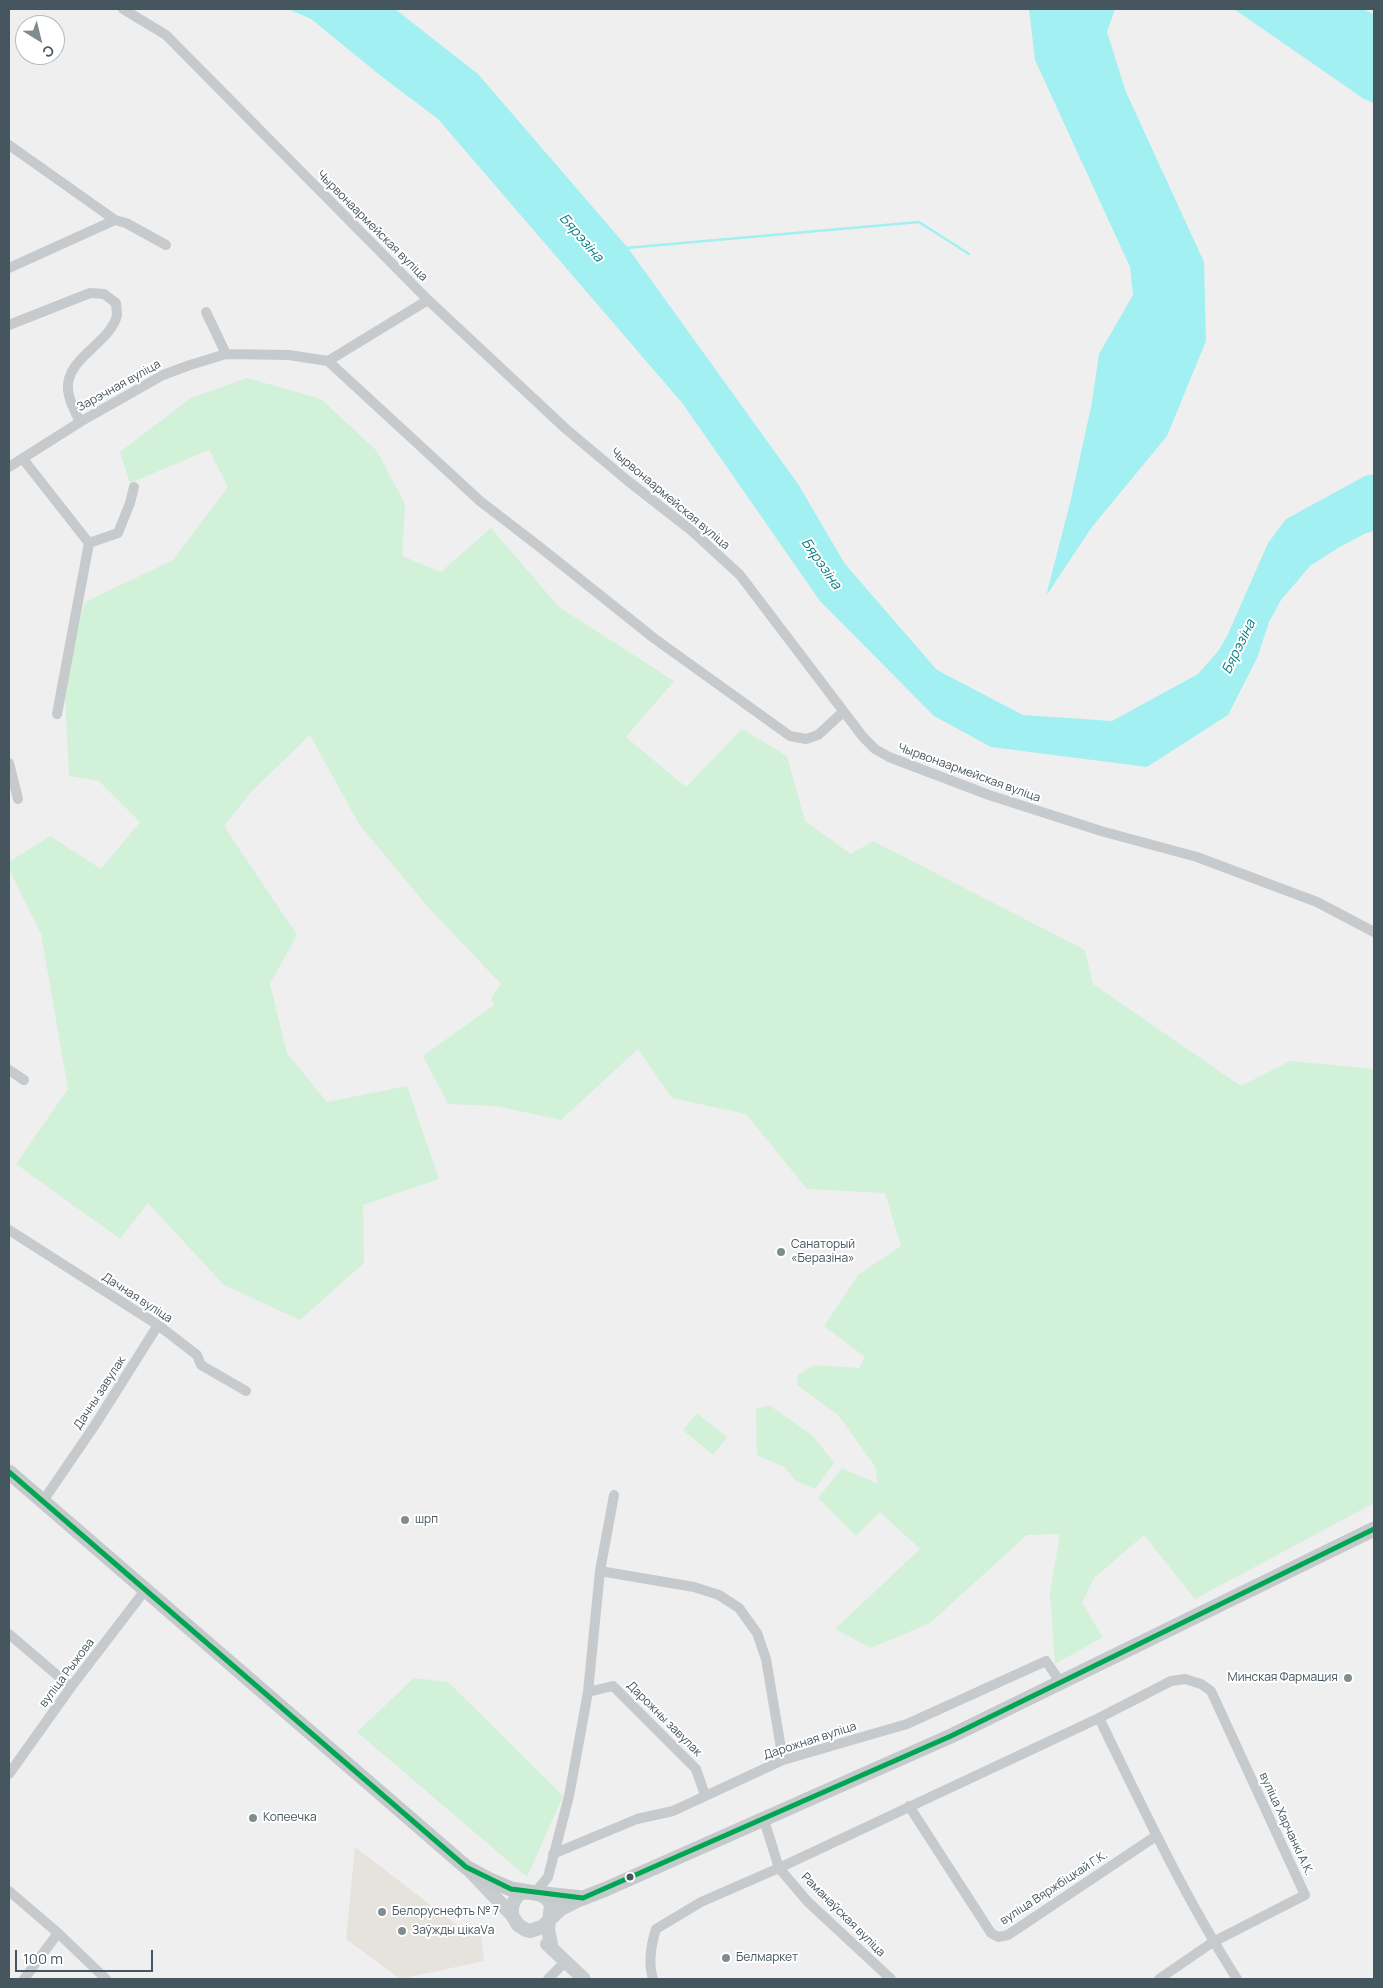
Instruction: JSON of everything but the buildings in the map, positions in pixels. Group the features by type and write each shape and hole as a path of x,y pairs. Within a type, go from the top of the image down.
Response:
{"main road":[{"path":"9,1472 466,1867 512,1916 518,1925 530,1931 584,1979"},
{"path":"530,1931 542,1927 562,1909 582,1898 615,1886 951,1736 1374,1529"},
{"path":"466,1867 511,1889 535,1893 545,1897 549,1901 552,1910 548,1929 552,1949"},
{"path":"512,1916 512,1905 517,1896 524,1892 582,1898"}],"street":[{"name":"Чырвонаармейская вуліца","path":"123,9 166,35 428,300 566,429 692,531 740,574 843,712 875,749 889,757 989,795 1092,828 1197,857 1317,902 1374,932"},
{"path":"9,145 115,220 126,223 166,245"},
{"path":"9,268 115,220"},
{"path":"9,325 90,292 104,294 116,303 117,314 110,331 87,352 68,377 67,389 69,399 80,422"},
{"path":"428,300 328,361 480,501 655,639 790,736 806,739 818,735 843,712"},
{"path":"206,312 226,354"},
{"name":"Зарэчная вуліца","path":"9,467 80,422 163,375 226,354 289,355 328,361"},
{"path":"23,459 89,543 57,714"},
{"path":"89,543 118,533 134,487"},
{"path":"9,763 18,799"},
{"path":"9,1070 24,1080"},
{"name":"Дачная вуліца","path":"9,1230 158,1325 197,1355 202,1365 246,1391"},
{"name":"Дачны завулак","path":"43,1502 158,1325"},
{"path":"535,1893 548,1877 570,1796 588,1692 600,1571 614,1495"},
{"path":"600,1571 694,1587 719,1594 739,1608 757,1634 766,1659 783,1760"},
{"name":"вуліца Рыжова","path":"9,1774 71,1687 146,1589"},
{"path":"9,1634 71,1687"},
{"name":"Дарожная вуліца","path":"553,1854 637,1819 673,1811 783,1760 907,1724 1046,1661 1061,1683"},
{"name":"вуліца Харчанкі А.К.","path":"1100,1718 1171,1681 1185,1679 1202,1684 1211,1692 1305,1895 1213,1942 1158,1979"},
{"name":"Дарожны завулак","path":"588,1692 613,1686 696,1769 705,1795"},
{"path":"652,1976 651,1946 656,1929 701,1902 779,1868 1100,1718 1156,1836 1213,1942 1237,1979"},
{"name":"вуліца Вяржбіцкай Г.К.","path":"909,1806 991,1933 998,1937 1008,1935 1156,1836"},
{"path":"764,1820 779,1868"},
{"name":"Раманаўская вуліца","path":"779,1868 808,1902 891,1979"},
{"path":"9,1891 58,1933 106,1979"},
{"path":"24,1979 58,1933"},
{"path":"548,1979 565,1962"}],"shaded area":[{"path":"355,1847 467,1933 481,1936 484,1961 400,1979 346,1939"}],"green space":[{"path":"247,378 321,399 377,451 405,504 402,556 441,572 491,528 559,607 674,681 626,737 686,787 742,729 787,756 805,821 851,854 873,841 1085,950 1093,984 1241,1086 1290,1061 1374,1069 1374,1503 1195,1599 1144,1535 1094,1578 1082,1603 1103,1637 1055,1664 1050,1593 1060,1534 1027,1535 930,1623 871,1648 835,1629 920,1549 880,1512 856,1536 818,1498 842,1468 878,1484 875,1466 838,1415 797,1385 798,1375 814,1365 859,1368 865,1357 824,1326 858,1275 901,1246 885,1193 807,1189 746,1114 672,1098 638,1049 561,1120 496,1106 448,1104 423,1056 494,1005 491,998 501,984 427,906 359,824 310,735 251,792 224,826 297,935 270,984 287,1053 327,1102 407,1086 439,1179 363,1205 364,1263 300,1320 224,1285 148,1203 120,1239 16,1164 68,1089 41,934 9,869 9,862 50,836 101,869 140,822 99,781 69,776 64,677 85,602 173,560 228,487 209,450 130,483 120,452 191,398"},
{"path":"769,1405 813,1436 834,1463 815,1489 796,1481 784,1467 757,1455 756,1409"},
{"path":"697,1413 727,1437 713,1455 683,1430"},
{"path":"414,1678 448,1682 563,1796 527,1877 357,1732"}],"water":[{"name":"Бярэзіна","path":"288,9 395,9 478,74 628,248 798,484 845,564 937,670 1023,715 1112,721 1198,674 1219,650 1228,634 1268,543 1286,519 1365,476 1374,474 1374,531 1364,534 1338,548 1310,566 1281,600 1269,622 1257,658 1228,715 1147,767 991,747 934,716 820,601 683,404 438,119 311,19"},
{"path":"1029,9 1115,9 1107,32 1126,92 1204,262 1206,341 1167,436 1092,527 1046,596 1071,499 1092,402 1099,354 1133,295 1130,267 1035,60"},
{"path":"1234,9 1362,9 1374,14 1374,103 1364,99"}],"waterway":[{"path":"626,248 919,222 969,254"}],"transit line":[{"path":"9,1472 466,1867 511,1889 583,1898 951,1736 1374,1529"}],"place":[{"name":"Санаторый «Беразіна»","path":"781,1252"},
{"name":"шрп","path":"405,1520"},
{"name":"Минская Фармация","path":"1348,1678"},
{"name":"Копеечка","path":"253,1818"},
{"name":"Белоруснефть № 7","path":"382,1912"},
{"name":"Заўжды цікаVа","path":"402,1931"},
{"name":"Белмаркет","path":"726,1958"}]}
